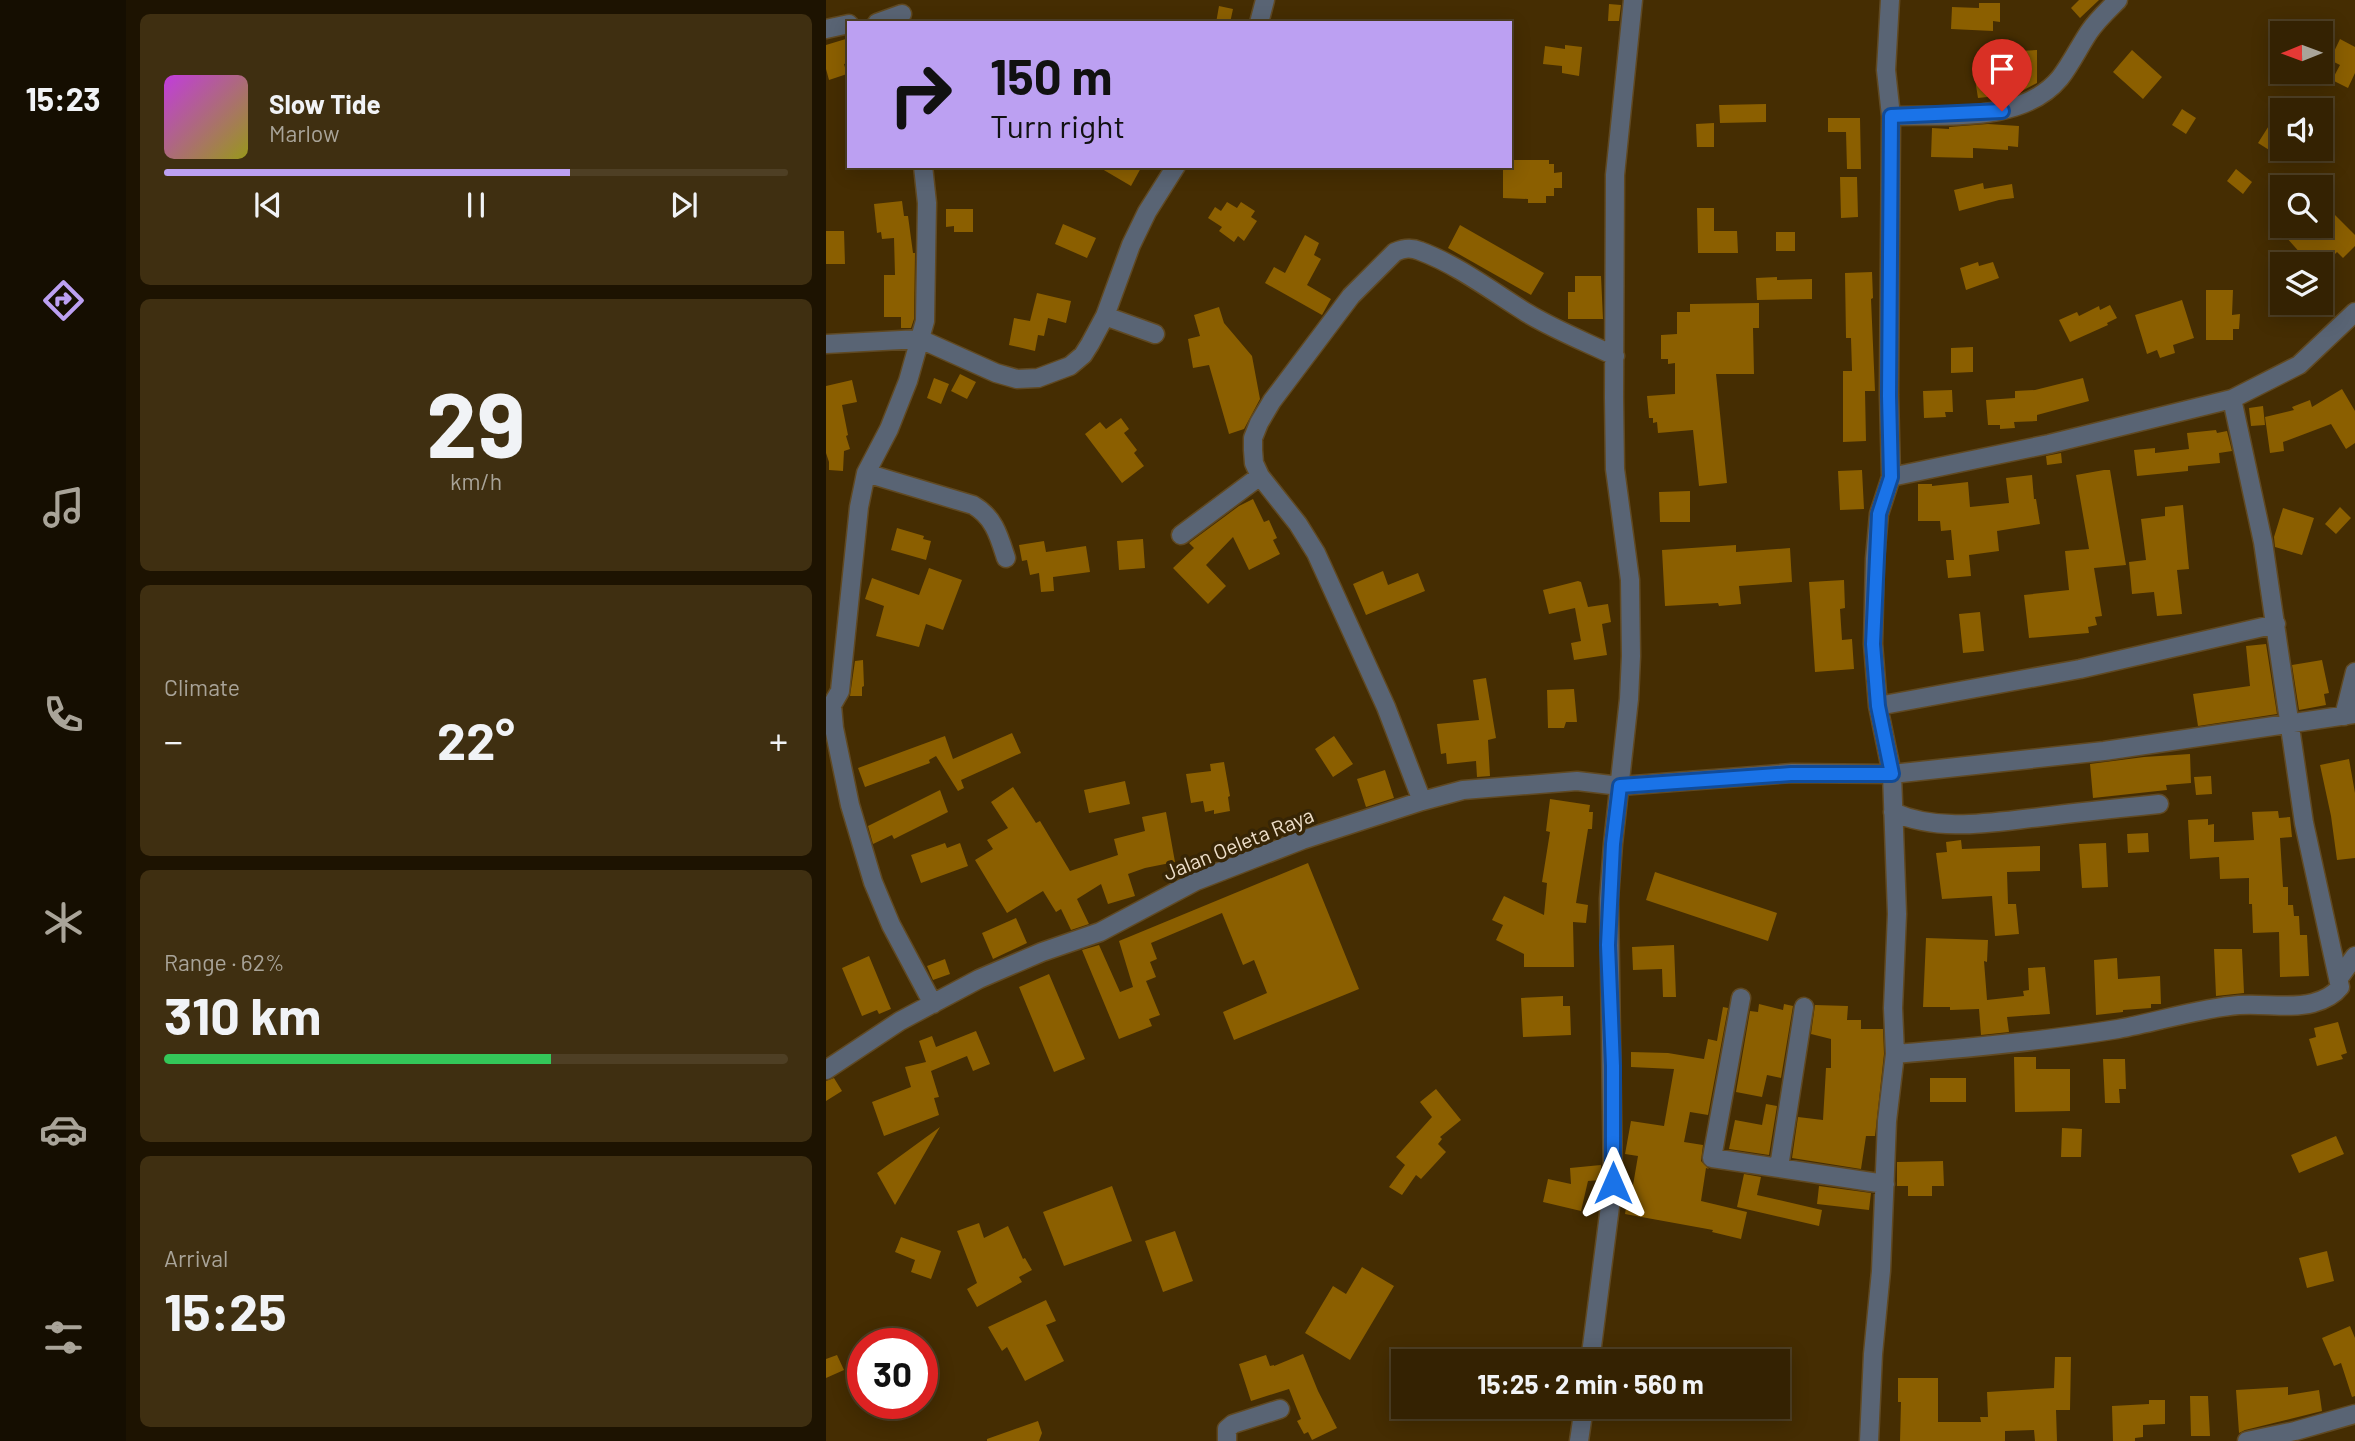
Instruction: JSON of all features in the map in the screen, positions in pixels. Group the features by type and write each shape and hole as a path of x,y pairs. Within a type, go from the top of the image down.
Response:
{"street":[{"path":"1260,21 1265,0"},
{"path":"1592,1349 1613,1183 1613,1066 1608,945 1613,844 1629,699 1631,610 1627,548 1615,469 1615,175 1633,0"},
{"path":"1869,1441 1873,1353 1881,1271 1887,1121 1895,1054 1893,1008 1897,914 1892,774 1878,706 1873,644 1874,572 1879,514 1891,477 1891,116 1886,70 1890,0"},
{"path":"1891,116 2002,111 2024,105 2039,97 2058,80 2088,33 2118,0"},
{"path":"882,21 903,12"},
{"path":"826,29 847,24"},
{"path":"923,168 927,203 925,321 898,405 866,473 832,705 850,805 873,882 891,925 933,1004"},
{"path":"826,344 920,339 996,373 1017,379 1038,378 1070,366 1083,355 1105,316 1131,245 1147,212 1175,168"},
{"path":"1422,801 1386,707 1316,553 1298,524 1260,476 1254,463 1253,438 1259,423 1272,401 1351,296 1395,252 1402,249 1422,251 1531,316 1615,356"},
{"path":"1891,477 2049,444 2232,399 2299,365 2355,312"},
{"path":"1105,316 1155,334"},
{"path":"1895,1054 2004,1046 2118,1029 2239,1005 2284,1006 2316,1002 2334,994 2340,987 2304,823 2263,542 2232,399"},
{"path":"866,473 973,505 985,512 995,526 1006,558"},
{"path":"1181,535 1260,476"},
{"path":"1878,706 2080,669 2276,624"},
{"path":"2349,715 2355,673"},
{"path":"826,676 833,691"},
{"name":"Jalan Oeleta Raya","path":"826,1070 900,1021 979,979 1041,952 1100,932 1196,881 1302,840 1464,790 1577,781 1620,786 1791,774 1892,774 2104,751 2349,715"},
{"path":"1894,812 1905,817 1949,825 2159,804"},
{"path":"2339,978 2355,956"},
{"path":"1741,998 1712,1158 1885,1184"},
{"path":"1779,1167 1804,1007"},
{"path":"1227,1441 1227,1429 1233,1424 1280,1409"},
{"path":"2247,1441 2355,1414"},
{"path":"1579,1441 1582,1419"}],"building":[{"path":"2079,0 2099,0 2080,18 2071,8"},
{"path":"1979,3 2000,3 2000,22 1993,21 1993,31 1951,29 1952,7 1979,8"},
{"path":"1609,4 1621,5 1619,21 1608,21"},
{"path":"1219,6 1233,9 1230,21 1216,21"},
{"path":"847,39 847,63 844,64 847,74 829,80 826,45"},
{"path":"2340,39 2355,47 2355,73 2348,88 2333,80 2340,65 2333,62 2333,54"},
{"path":"1565,45 1582,47 1579,76 1562,73 1562,66 1543,64 1545,46 1565,49"},
{"path":"2037,50 2037,83 2016,94 1978,98 1975,79 2020,74 2019,51"},
{"path":"2132,50 2162,77 2143,99 2113,72"},
{"path":"1766,104 1766,122 1720,123 1719,105"},
{"path":"2182,109 2196,118 2186,134 2172,125"},
{"path":"1828,118 1860,118 1861,169 1847,169 1846,132 1828,132"},
{"path":"1714,123 1714,147 1697,147 1696,124"},
{"path":"1988,124 2019,126 2018,147 2008,146 2008,150 1973,148 1973,158 1931,157 1932,128 1949,129"},
{"path":"2270,124 2270,150 2258,143"},
{"path":"1512,160 1549,160 1549,164 1554,164 1554,173 1562,172 1562,188 1554,188 1554,196 1546,196 1546,203 1503,198 1503,168 1512,168"},
{"path":"1100,168 1141,168 1131,186"},
{"path":"2236,169 2252,182 2243,194 2227,181"},
{"path":"1840,177 1857,177 1858,217 1841,218"},
{"path":"1983,183 1984,189 2012,184 2014,198 1959,211 1954,190"},
{"path":"902,201 904,216 908,216 915,253 914,319 911,328 901,328 901,317 884,317 884,275 895,275 894,238 882,239 881,232 877,233 874,204"},
{"path":"1227,202 1237,208 1241,202 1255,211 1251,217 1257,221 1244,241 1238,236 1234,242 1219,231 1222,227 1208,218 1215,207 1221,211"},
{"path":"1697,208 1714,208 1714,231 1737,231 1738,253 1698,253"},
{"path":"946,209 973,209 973,232 954,232 954,226 946,227"},
{"path":"2333,213 2355,235 2355,246 2343,258 2337,252 2333,256 2333,252 2299,252 2287,238 2333,238"},
{"path":"1063,224 1096,238 1087,258 1055,244"},
{"path":"1460,225 1544,273 1531,295 1448,248"},
{"path":"826,231 844,231 845,264 826,264"},
{"path":"1776,232 1795,232 1795,251 1776,251"},
{"path":"1305,235 1319,243 1314,255 1321,259 1307,285 1331,299 1322,315 1265,283 1274,267 1285,273"},
{"path":"1978,262 1979,266 1993,262 1999,278 1966,290 1960,268"},
{"path":"1872,272 1875,391 1865,391 1866,441 1843,442 1843,371 1852,371 1851,338 1846,338 1845,273"},
{"path":"1575,276 1601,276 1603,319 1568,319 1568,292 1575,292"},
{"path":"1777,277 1777,280 1812,279 1812,299 1757,300 1756,278"},
{"path":"2206,290 2233,290 2232,315 2240,314 2239,329 2233,329 2233,340 2206,340"},
{"path":"1037,293 1071,301 1066,323 1048,318 1044,336 1038,335 1035,351 1009,345 1014,318 1030,321"},
{"path":"2182,300 2194,338 2173,345 2175,353 2160,358 2157,350 2147,354 2135,315"},
{"path":"1759,303 1759,328 1753,328 1754,374 1716,374 1727,483 1699,486 1693,430 1658,433 1657,422 1653,423 1653,418 1649,418 1647,396 1675,394 1675,363 1668,364 1668,359 1661,359 1661,335 1677,334 1677,312 1690,312 1690,304"},
{"path":"2110,305 2117,318 2107,323 2108,325 2070,342 2059,320 2077,312 2079,316 2099,306 2100,310"},
{"path":"1219,307 1224,323 1252,356 1260,399 1244,429 1229,434 1209,365 1193,368 1188,339 1200,336 1194,315"},
{"path":"1973,347 1973,372 1951,373 1951,348"},
{"path":"960,374 976,382 967,399 951,391"},
{"path":"934,378 949,384 941,404 927,398"},
{"path":"2083,378 2089,401 2037,415 2037,421 2014,422 2015,428 2000,429 2000,425 1988,425 1986,400 2015,398 2015,391 2035,390"},
{"path":"852,380 857,402 842,405 850,449 844,451 843,471 829,470 826,453 826,386"},
{"path":"2342,389 2355,411 2355,443 2346,449 2331,424 2283,442 2284,451 2270,453 2265,417 2294,410 2292,407 2310,400 2312,407"},
{"path":"1952,390 1953,412 1945,412 1946,417 1924,418 1923,391"},
{"path":"2263,406 2265,425 2251,426 2249,408"},
{"path":"1121,418 1129,429 1124,433 1137,450 1134,453 1144,466 1122,483 1085,434 1100,422 1106,429"},
{"path":"2216,430 2217,433 2227,431 2232,451 2219,453 2220,463 2188,466 2188,471 2137,476 2134,450 2155,448 2155,453 2189,449 2187,433"},
{"path":"2061,453 2062,463 2047,465 2046,456"},
{"path":"1862,470 1864,509 1840,510 1838,471"},
{"path":"2110,470 2126,565 2094,568 2102,616 2095,617 2097,625 2088,627 2089,633 2029,638 2024,595 2069,590 2065,551 2089,549 2076,475"},
{"path":"2032,475 2040,524 1997,531 1999,551 1969,555 1971,576 1948,578 1946,560 1954,560 1951,530 1941,531 1940,521 1918,521 1918,484 1932,486 1968,482 1970,507 2009,503 2006,478"},
{"path":"1690,491 1690,522 1660,522 1659,492"},
{"path":"1253,499 1264,522 1269,520 1277,538 1273,540 1280,554 1249,570 1233,537 1206,565 1226,586 1208,604 1173,568 1194,548 1189,543 1239,506"},
{"path":"2183,505 2189,569 2177,570 2182,614 2157,616 2154,592 2132,594 2129,562 2146,560 2141,519 2165,516 2165,507"},
{"path":"2340,507 2351,518 2336,534 2325,524"},
{"path":"2283,508 2314,518 2302,555 2275,547 2274,537"},
{"path":"897,528 924,536 923,539 931,541 926,560 891,550"},
{"path":"1143,539 1145,568 1119,570 1117,541"},
{"path":"1044,541 1046,552 1086,546 1090,572 1053,577 1054,591 1041,592 1039,573 1030,575 1027,560 1022,561 1019,545"},
{"path":"1736,545 1736,552 1790,548 1792,582 1739,586 1741,604 1665,606 1662,550"},
{"path":"929,568 962,580 943,630 926,624 919,647 876,636 884,606 865,599 872,578 919,595"},
{"path":"1383,571 1388,585 1418,573 1425,591 1366,615 1353,584"},
{"path":"1844,580 1845,608 1840,609 1842,640 1852,639 1854,669 1815,672 1809,582"},
{"path":"1581,582 1588,607 1608,604 1611,622 1602,624 1607,655 1574,660 1571,643 1581,641 1575,608 1549,614 1543,590"},
{"path":"1980,612 1984,651 1963,653 1959,614"},
{"path":"2266,644 2277,714 2198,726 2193,694 2250,686 2246,646"},
{"path":"863,660 862,696 850,696 855,661"},
{"path":"2322,660 2329,693 2324,694 2326,705 2299,710 2292,665"},
{"path":"1486,678 1496,738 1488,740 1490,776 1477,777 1476,761 1447,764 1446,753 1441,754 1437,724 1479,720 1473,680"},
{"path":"1574,689 1577,722 1566,722 1564,728 1548,728 1547,690"},
{"path":"1012,733 1021,753 961,780 964,788 958,791 936,756 929,760 930,763 865,787 858,768 945,736 953,759"},
{"path":"1334,736 1353,764 1333,777 1315,749"},
{"path":"2190,754 2191,783 2166,785 2167,790 2093,798 2090,764"},
{"path":"2349,759 2355,793 2355,858 2337,860 2320,765"},
{"path":"1224,762 1230,811 1214,814 1214,810 1205,812 1203,801 1191,803 1186,774 1211,771 1210,764"},
{"path":"1385,770 1394,798 1366,807 1357,779"},
{"path":"2211,776 2212,794 2196,795 2194,777"},
{"path":"1125,781 1130,804 1089,813 1084,790"},
{"path":"1013,787 1036,823 1040,821 1070,871 1118,855 1114,839 1145,831 1142,817 1166,812 1175,862 1128,874 1135,896 1108,904 1101,884 1077,899 1089,924 1071,930 1061,909 1056,912 1043,891 1007,913 975,860 993,849 987,840 1008,828 991,802"},
{"path":"940,790 948,812 894,839 892,835 873,844 868,826"},
{"path":"1550,799 1590,805 1589,812 1593,812 1592,829 1588,829 1576,903 1588,905 1586,923 1573,922 1574,967 1524,967 1524,954 1496,940 1503,925 1492,920 1504,896 1544,915 1547,883 1542,882 1550,832 1546,831"},
{"path":"2278,811 2279,818 2290,817 2292,837 2280,838 2283,887 2288,887 2288,905 2293,905 2294,916 2299,916 2300,935 2307,935 2309,976 2280,977 2279,932 2253,933 2249,878 2220,879 2219,857 2190,859 2188,820 2208,819 2208,825 2214,824 2214,842 2254,840 2252,812"},
{"path":"2148,833 2149,852 2128,853 2127,834"},
{"path":"1961,840 1962,849 2040,846 2040,871 2007,872 2008,904 2016,904 2019,934 1995,936 1992,896 1942,899 1936,853 1947,852 1946,842"},
{"path":"945,843 947,848 960,843 968,866 921,883 911,855"},
{"path":"2106,843 2108,887 2082,888 2079,844"},
{"path":"1308,863 1359,989 1234,1040 1223,1012 1267,993 1254,960 1243,965 1222,913 1151,943 1157,959 1150,962 1156,977 1146,981 1160,1015 1149,1019 1152,1026 1119,1039 1082,950 1099,945 1120,992 1133,987 1119,941"},
{"path":"1655,872 1777,913 1768,941 1646,900"},
{"path":"1016,918 1027,943 993,959 982,933"},
{"path":"1926,938 1988,940 1987,962 1984,961 1987,1000 2024,996 2023,991 2029,990 2028,968 2045,967 2050,1014 2007,1017 2009,1032 1981,1035 1979,1009 1923,1007"},
{"path":"1674,945 1676,997 1663,997 1662,969 1633,970 1632,947"},
{"path":"2214,949 2242,949 2244,993 2216,996"},
{"path":"869,956 891,1009 879,1014 877,1010 862,1016 842,968"},
{"path":"2117,958 2118,979 2160,976 2161,1004 2151,1004 2151,1008 2096,1015 2094,960"},
{"path":"945,959 950,974 933,980 927,966"},
{"path":"1049,974 1085,1059 1054,1072 1019,987"},
{"path":"1563,996 1563,1006 1570,1006 1571,1035 1523,1037 1521,998"},
{"path":"1759,1004 1783,1010 1784,1004 1793,1006 1781,1078 1767,1075 1762,1097 1736,1092 1750,1011 1758,1012"},
{"path":"1815,1005 1848,1006 1847,1020 1861,1020 1861,1029 1883,1029 1884,1054 1875,1136 1866,1136 1861,1169 1792,1158 1798,1117 1823,1120 1826,1068 1831,1068 1831,1039 1811,1034"},
{"path":"1723,1007 1728,1008 1708,1115 1690,1112 1684,1142 1703,1145 1701,1161 1709,1169 1706,1168 1701,1201 1747,1212 1741,1239 1712,1232 1713,1230 1625,1214 1638,1156 1625,1154 1631,1121 1664,1126 1674,1069 1631,1067 1631,1052 1668,1053 1704,1059 1708,1039 1717,1041"},
{"path":"2338,1022 2347,1053 2341,1055 2343,1059 2317,1066 2309,1039 2316,1037 2314,1028"},
{"path":"976,1031 990,1064 973,1071 967,1056 931,1071 939,1097 934,1098 939,1115 884,1136 872,1102 911,1087 905,1067 926,1062 919,1041 932,1036 936,1047"},
{"path":"2014,1057 2036,1057 2036,1069 2070,1069 2070,1111 2015,1112"},
{"path":"2103,1059 2125,1059 2126,1089 2119,1089 2120,1103 2105,1103"},
{"path":"834,1078 842,1091 826,1101 826,1081"},
{"path":"1930,1078 1966,1078 1966,1102 1930,1102"},
{"path":"1436,1089 1461,1120 1440,1137 1442,1139 1438,1144 1446,1152 1421,1179 1416,1175 1402,1195 1389,1187 1405,1165 1396,1157 1432,1117 1420,1102"},
{"path":"1766,1104 1777,1106 1769,1155 1729,1149 1735,1120 1762,1125"},
{"path":"940,1127 895,1205 877,1173"},
{"path":"2062,1128 2082,1129 2081,1157 2061,1157"},
{"path":"2336,1136 2344,1154 2299,1173 2291,1155"},
{"path":"1943,1161 1944,1186 1932,1186 1932,1196 1908,1196 1908,1186 1897,1186 1897,1162"},
{"path":"1601,1165 1602,1180 1588,1181 1581,1211 1543,1202 1548,1179 1571,1184 1570,1168"},
{"path":"1744,1174 1761,1177 1757,1195 1822,1210 1819,1226 1737,1207"},
{"path":"1112,1186 1132,1241 1064,1266 1043,1212"},
{"path":"1819,1186 1871,1193 1869,1210 1817,1204"},
{"path":"979,1223 984,1238 1008,1226 1023,1259 1025,1258 1032,1270 1019,1277 1022,1282 977,1307 967,1289 977,1283 957,1231"},
{"path":"1175,1231 1193,1281 1163,1292 1145,1241"},
{"path":"901,1237 941,1251 931,1279 911,1272 915,1260 895,1252"},
{"path":"2327,1251 2334,1281 2307,1288 2299,1258"},
{"path":"1362,1267 1394,1286 1350,1360 1305,1333 1333,1286 1346,1294"},
{"path":"1046,1300 1056,1321 1046,1325 1064,1361 1025,1381 1007,1347 1002,1351 988,1327"},
{"path":"2350,1326 2355,1338 2355,1396 2352,1397 2341,1363 2334,1366 2322,1338"},
{"path":"1303,1354 1337,1428 1312,1440 1308,1432 1304,1434 1297,1421 1301,1419 1289,1389 1251,1401 1239,1364 1266,1355 1270,1366 1274,1366"},
{"path":"837,1355 844,1370 826,1378 826,1359"},
{"path":"2055,1357 2071,1357 2070,1410 2056,1410 2057,1441 2035,1441 2034,1430 2005,1431 2005,1441 1900,1441 1901,1402 1898,1402 1898,1378 1938,1378 1938,1422 1981,1422 1980,1417 1988,1417 1987,1392 2054,1388"},
{"path":"2288,1387 2288,1395 2319,1390 2322,1411 2239,1433 2236,1390"},
{"path":"2190,1396 2208,1396 2210,1436 2191,1436"},
{"path":"2149,1400 2165,1400 2165,1424 2143,1425 2143,1437 2135,1438 2135,1441 2113,1441 2112,1406 2149,1404"},
{"path":"1038,1421 1042,1433 1039,1441 987,1441 987,1439"}],"route":[{"path":"1613,1183 1612,1014 1608,945 1613,844 1620,786 1791,774 1892,774 1878,706 1873,644 1879,514 1891,477 1891,116 2002,111"}]}
